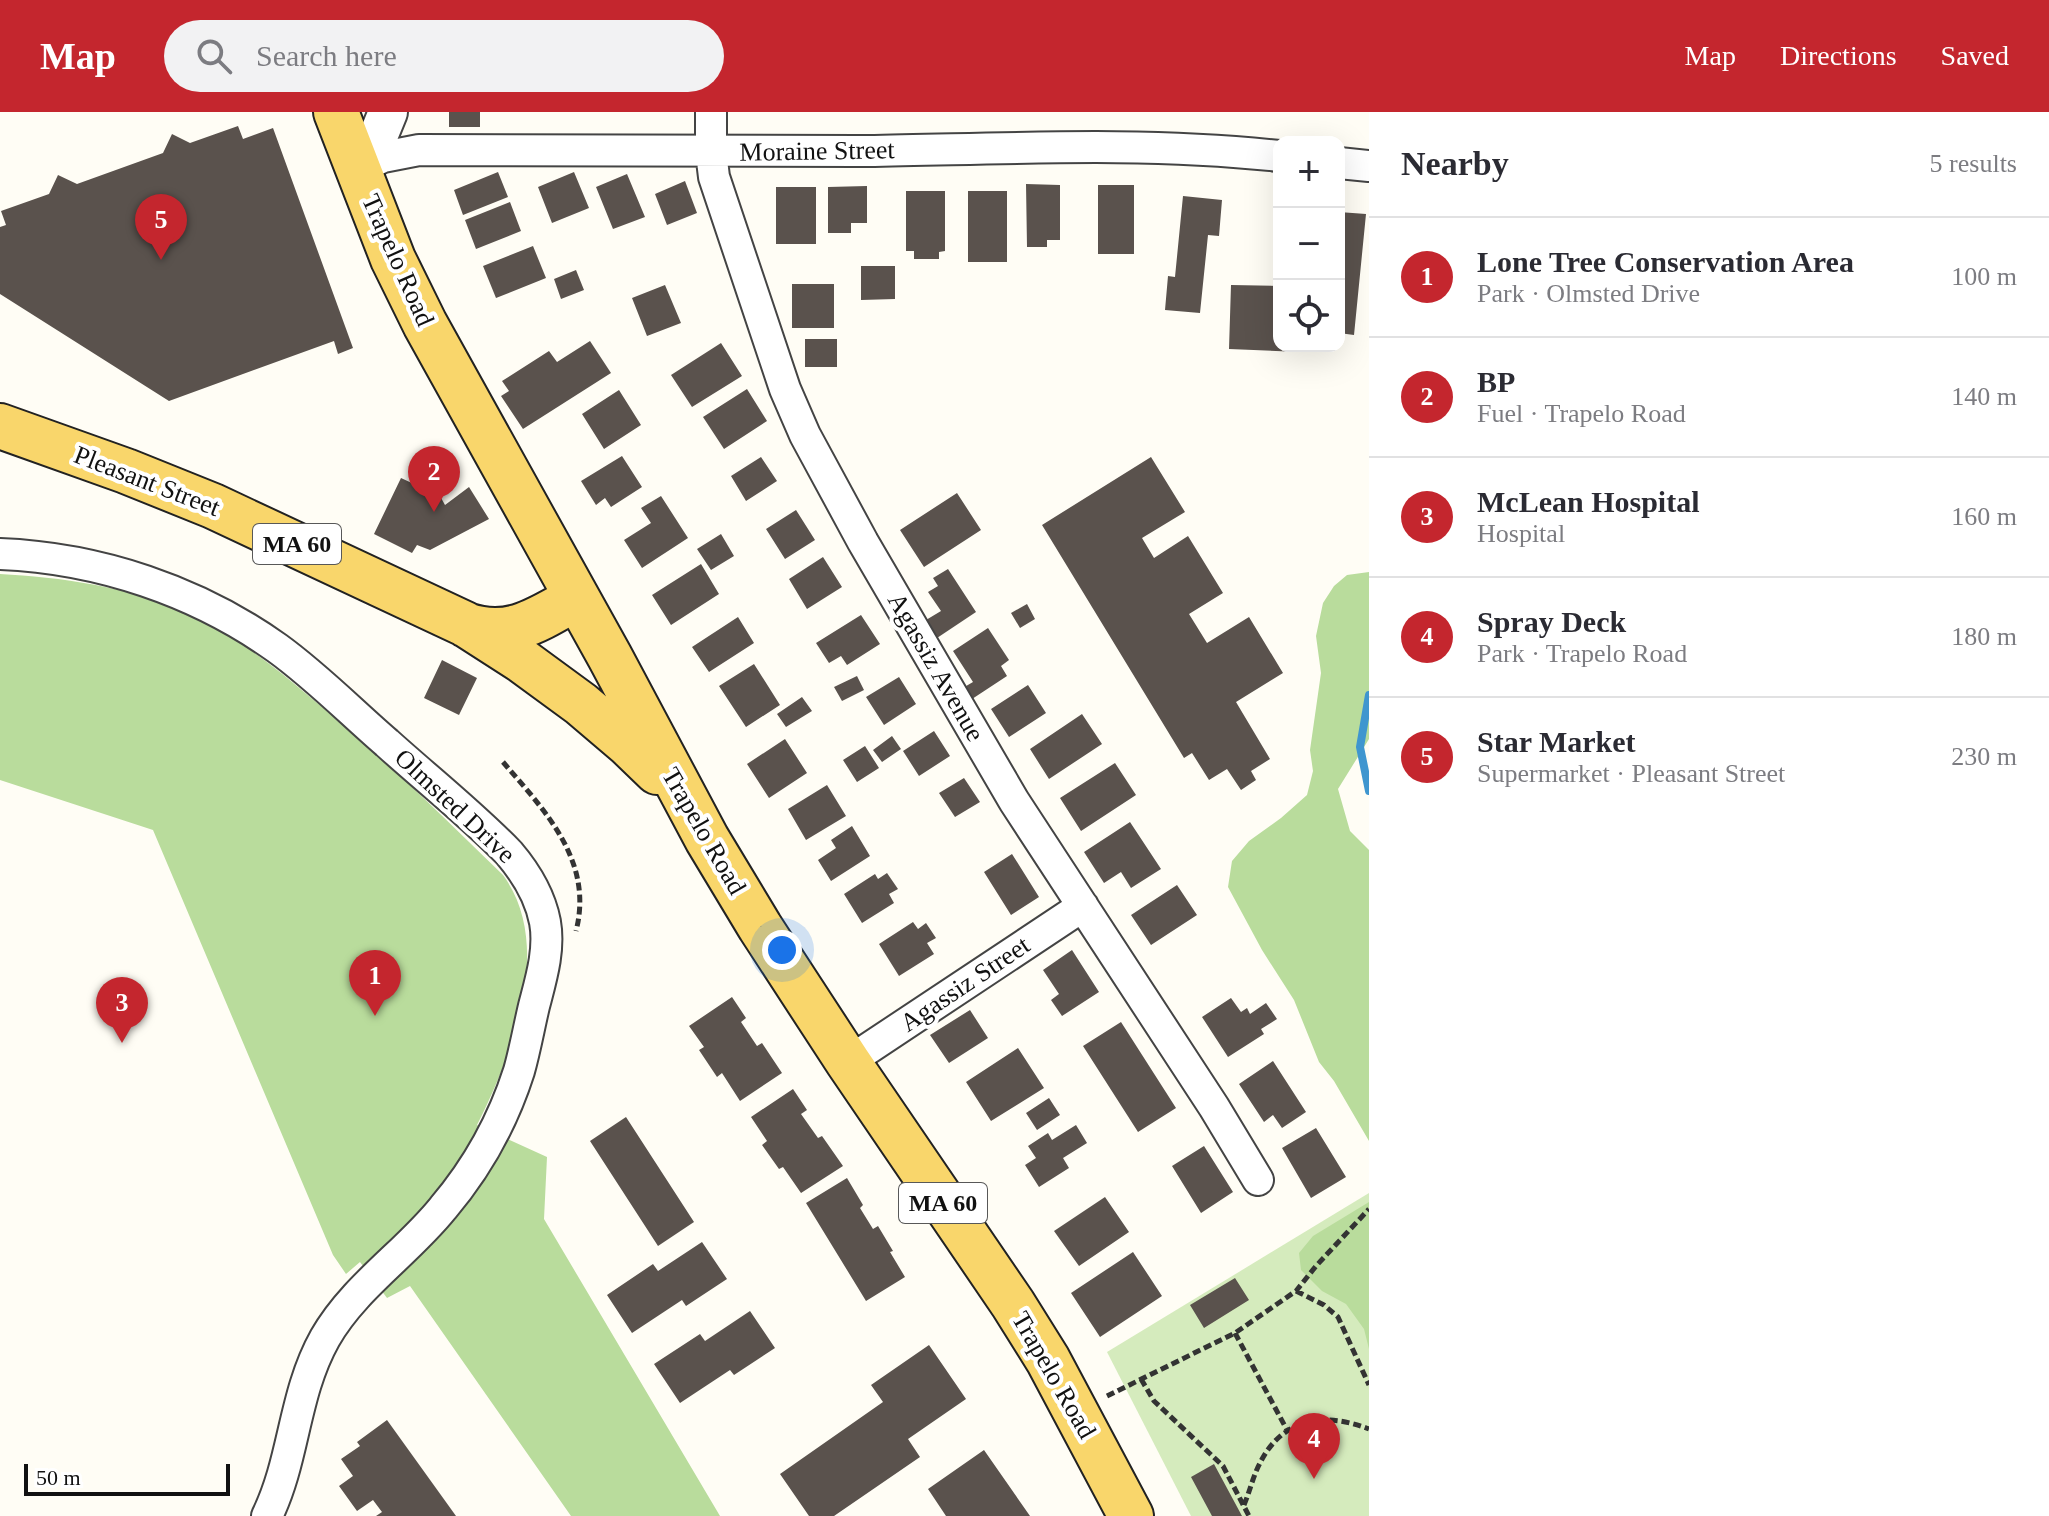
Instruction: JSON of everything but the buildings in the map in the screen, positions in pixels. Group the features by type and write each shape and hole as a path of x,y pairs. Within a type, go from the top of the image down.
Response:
{"main road":[{"name":"Trapelo Road","path":"336,112 393,259 420,314 687,803 754,917 1048,1360 1131,1516"},
{"name":"Pleasant Street","path":"0,426 213,506 465,624 581,704 628,744 687,803"},
{"name":"Pleasant Street","path":"465,624 492,630 516,628 576,598"}],"street":[{"path":"358,169 375,144 388,112"},
{"name":"Agassiz Avenue","path":"711,112 711,152 718,191 785,389 805,435 929,658 1014,801 1214,1107 1258,1180"},
{"name":"Moraine Street","path":"358,169 383,157 419,150 711,152 1099,148 1233,151 1273,155"},
{"path":"1345,164 1369,166"},
{"name":"Olmsted Drive","path":"0,554 66,561 165,587 213,609 258,635 300,666 509,853 528,878 545,922 542,971 519,1069 503,1111 482,1153 456,1192 348,1307 326,1337 309,1370 281,1478 267,1516"},
{"name":"Agassiz Street","path":"848,1062 1083,906"}],"path":[{"path":"1077,1411 1235,1333 1296,1291 1369,1209"},
{"path":"1296,1291 1324,1305 1338,1317 1369,1385"},
{"path":"1235,1333 1287,1430"},
{"path":"1141,1379 1154,1401 1223,1466 1249,1516"},
{"path":"1244,1506 1257,1467 1267,1449 1287,1430 1302,1422 1327,1420 1369,1429"}],"green space":[{"path":"1369,572 1369,739 1338,789 1350,831 1369,850 1369,1141 1334,1081 1319,1062 1294,1000 1262,950 1228,887 1232,861 1249,841 1307,795 1313,771 1310,750 1321,673 1316,636 1323,603 1334,586 1347,575"},
{"path":"0,574 70,581 142,596 185,612 219,630 266,661 335,718 503,875 518,903 526,934 527,967 514,1034 477,1125 547,1157 544,1219 720,1516 571,1516 410,1286 387,1298 360,1262 346,1274 333,1255 153,830 0,780"},
{"path":"1369,1193 1369,1516 1191,1516 1107,1352"},
{"path":"1369,1202 1369,1349 1364,1329 1346,1304 1322,1291 1301,1270 1299,1253 1313,1236"}],"waterway":[{"path":"1369,695 1360,747 1369,791"}],"place":[{"name":"Star Market","path":"161,260"},
{"name":"BP","path":"434,512"},
{"name":"Lone Tree Conservation Area","path":"375,1016"},
{"name":"McLean Hospital","path":"122,1043"},
{"name":"Spray Deck","path":"1314,1479"}]}
